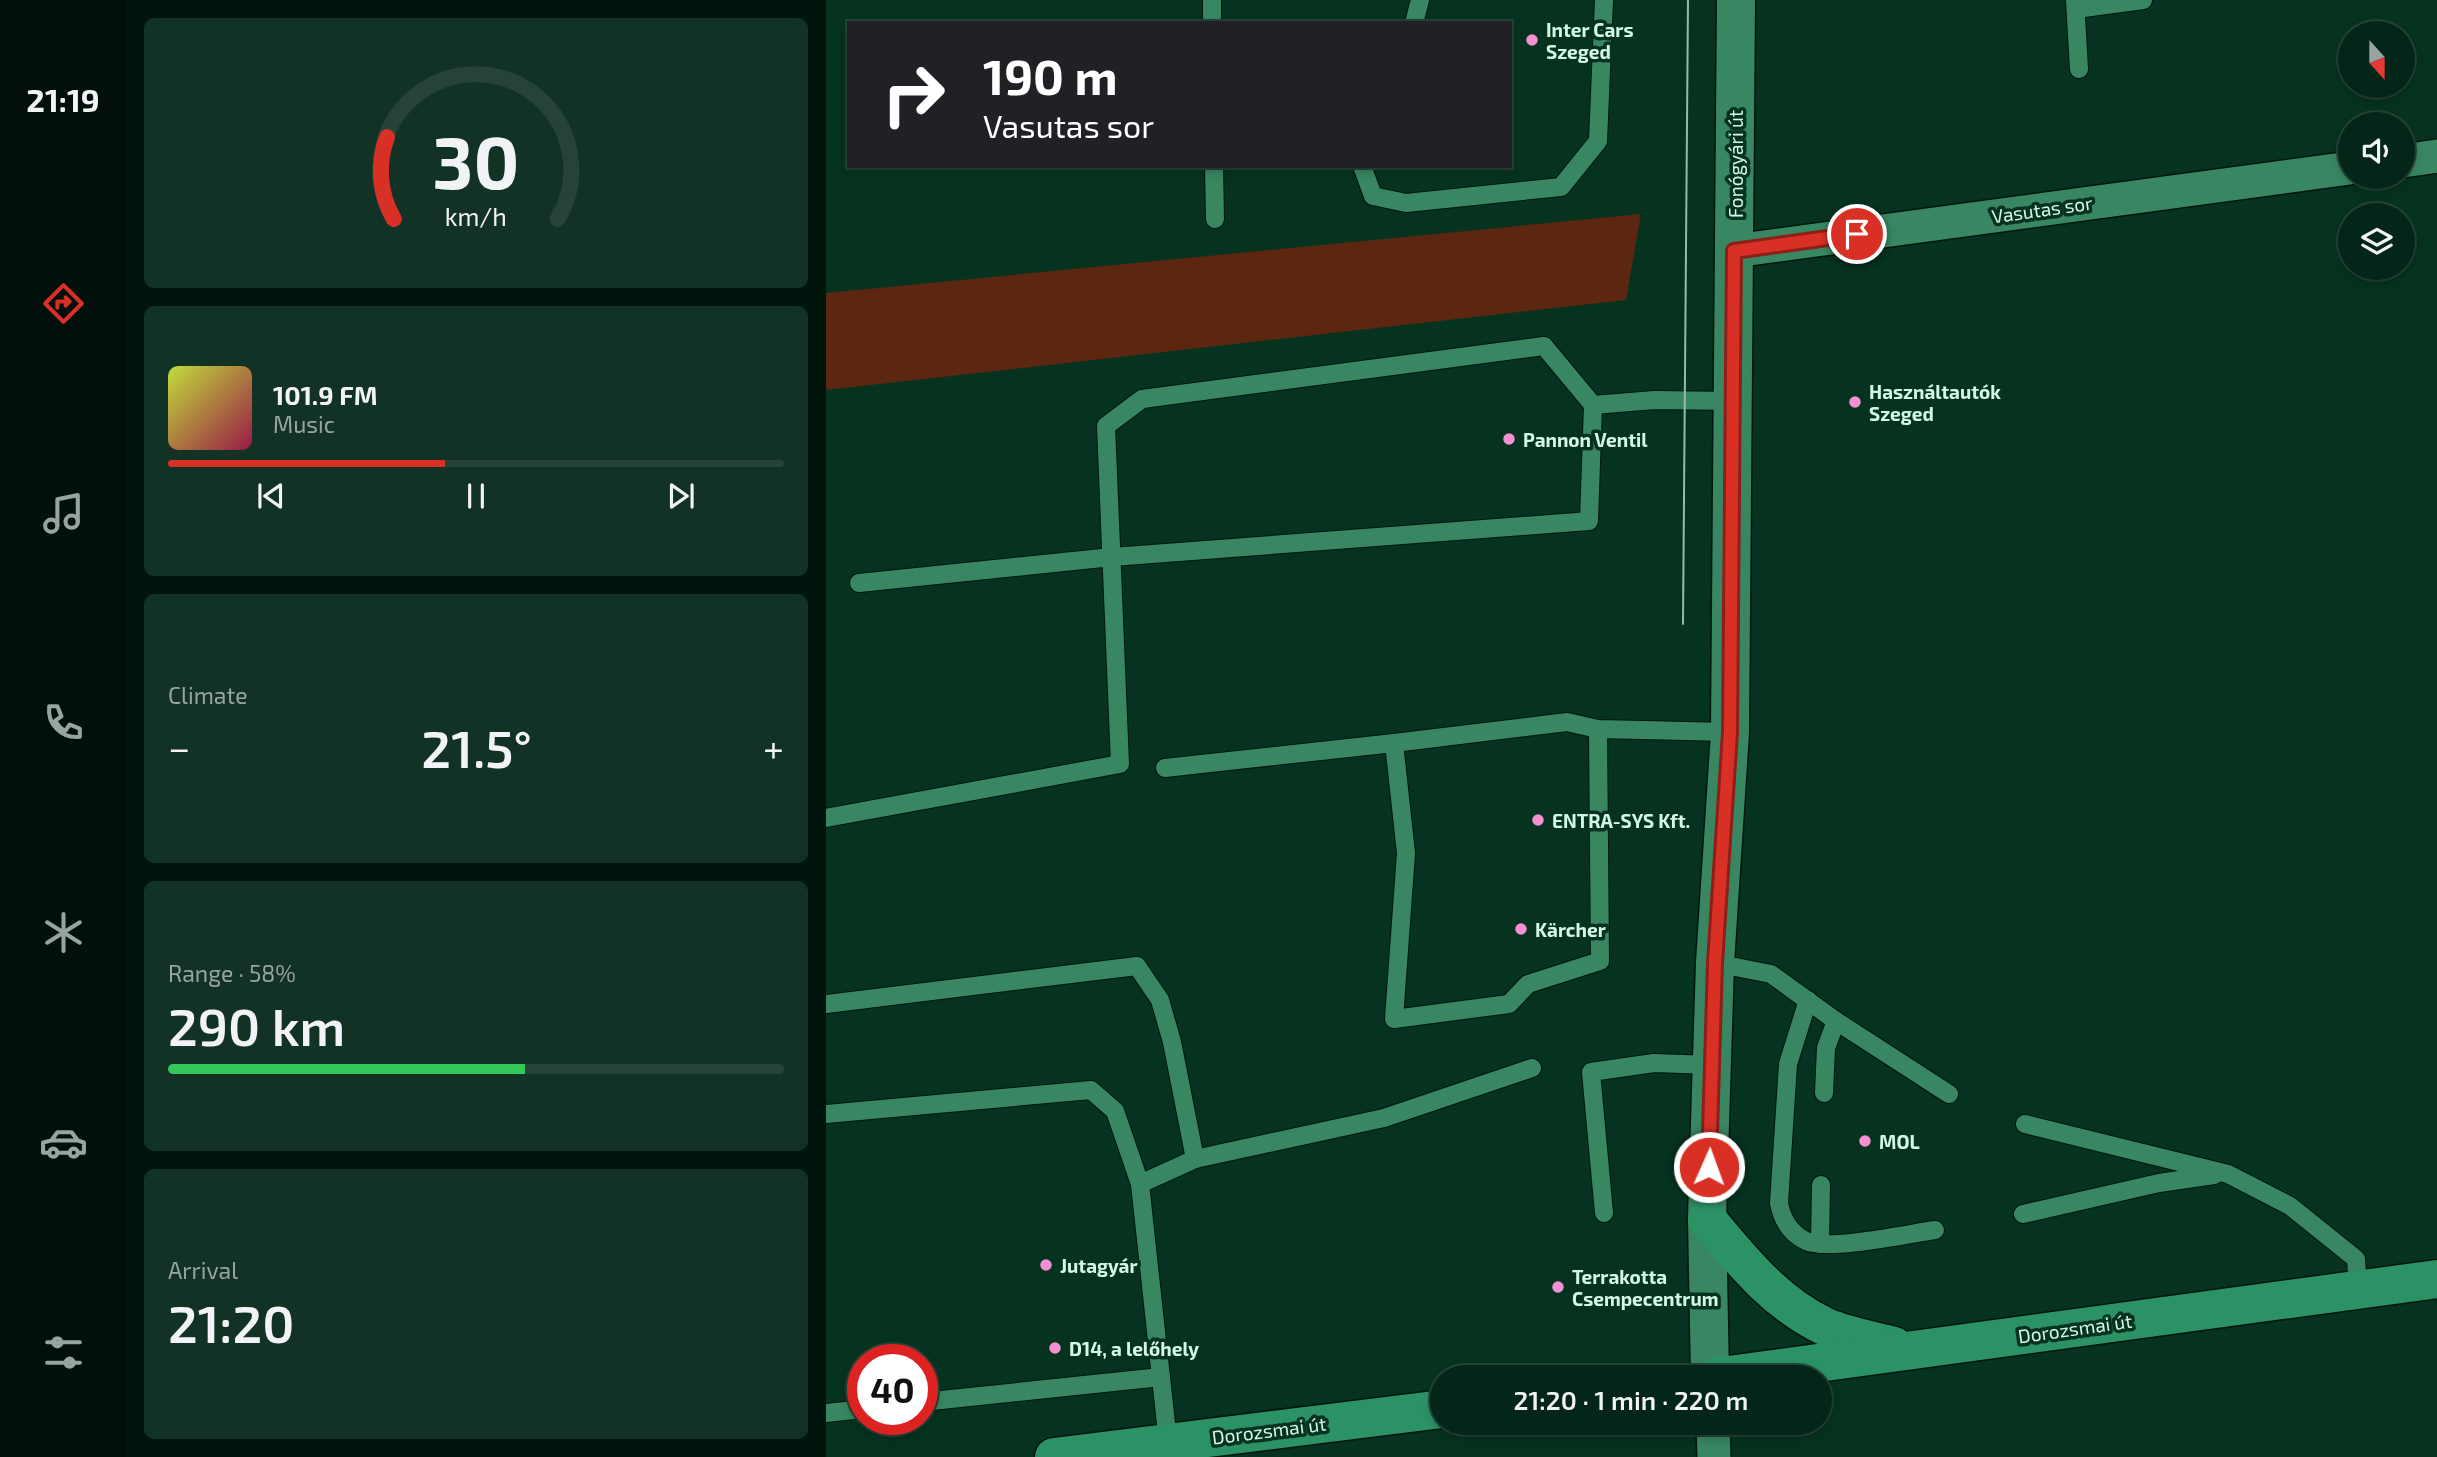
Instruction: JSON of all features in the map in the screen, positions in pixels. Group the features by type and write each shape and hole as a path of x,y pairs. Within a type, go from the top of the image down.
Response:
{"main road":[{"path":"1707,1219 1746,1265 1779,1297 1827,1327 1910,1350"},
{"name":"Dorozsmai út","path":"1800,1365 2437,1279"},
{"name":"Dorozsmai út","path":"1054,1457 1430,1410"}],"street":[{"name":"Fonógyári út","path":"1712,1365 1707,1219 1715,963 1730,732 1736,0"},
{"path":"2415,159 2437,156"},
{"name":"Vasutas sor","path":"1734,251 2338,170"},
{"path":"1713,1435 1714,1457"}],"lane":[{"path":"1212,0 1212,21"},
{"path":"1414,21 1420,0"},
{"path":"1363,168 1373,196 1406,203 1562,187 1598,141 1604,0"},
{"path":"2079,69 2076,4 2143,0"},
{"path":"1214,168 1215,219"},
{"path":"826,818 1120,764 1112,557 1105,426 1142,399 1544,346 1593,405 1589,521 1112,557 859,583"},
{"path":"1593,405 1655,400 1734,401"},
{"path":"1165,768 1567,722 1598,729 1730,732"},
{"path":"1394,743 1406,853 1394,1019 1509,1004 1528,984 1600,961 1598,729"},
{"path":"1715,963 1771,974 1836,1021 1949,1094"},
{"path":"826,1003 1137,966 1160,1000 1172,1042 1195,1159"},
{"path":"1808,1000 1788,1064 1779,1203 1781,1216 1795,1234 1820,1244 1935,1230"},
{"path":"1824,1093 1826,1048 1836,1021"},
{"path":"1604,1213 1591,1072 1654,1063 1712,1065"},
{"path":"1140,1184 1195,1159 1384,1118 1532,1068"},
{"path":"826,1114 1091,1090 1115,1111 1140,1184 1168,1442"},
{"path":"2025,1124 2228,1174 2290,1206 2356,1259 2358,1289"},
{"path":"2023,1214 2181,1178 2228,1174"},
{"path":"1820,1244 1821,1185"},
{"path":"938,1400 1160,1377"},
{"path":"826,1413 847,1411"}],"shaded area":[{"path":"1641,214 1626,300 826,390 826,293"}],"tram line":[{"path":"1683,624 1688,0"}],"place":[{"name":"Inter Cars Szeged","path":"1532,40"},
{"name":"Használtautók Szeged","path":"1855,402"},
{"name":"Pannon Ventil","path":"1509,439"},
{"name":"ENTRA-SYS Kft.","path":"1538,820"},
{"name":"Kärcher","path":"1521,929"},
{"name":"MOL","path":"1865,1141"},
{"name":"Jutagyár","path":"1046,1265"},
{"name":"Terrakotta Csempecentrum","path":"1558,1287"},
{"name":"D14, a lelőhely","path":"1055,1348"}],"route":[{"path":"1709,1167 1715,963 1730,732 1734,251 1857,234"}]}
